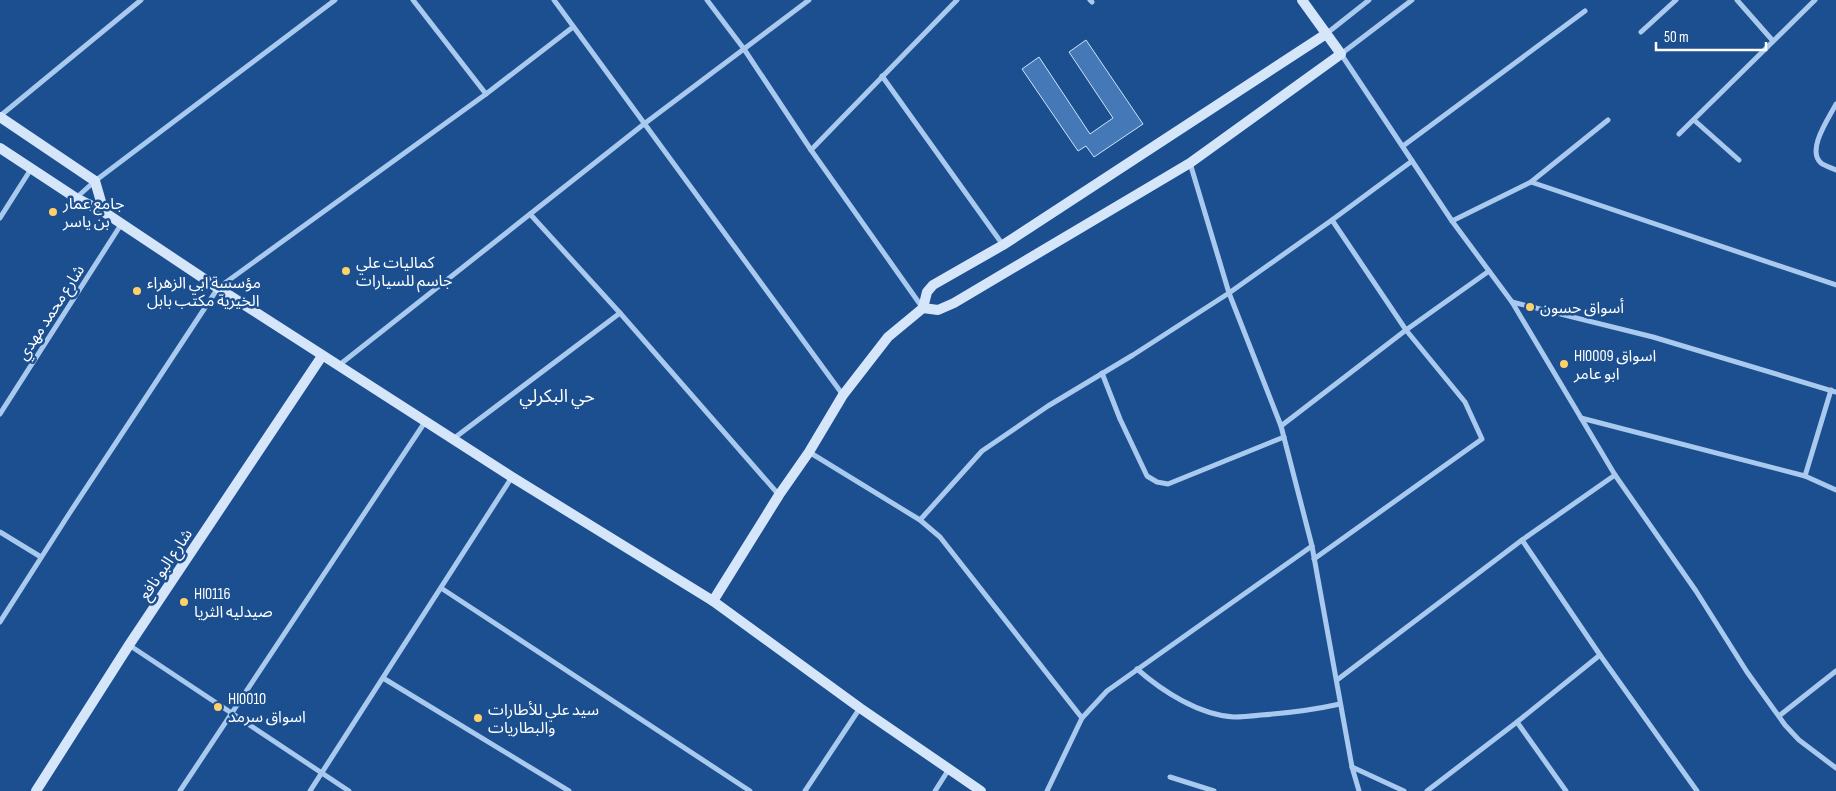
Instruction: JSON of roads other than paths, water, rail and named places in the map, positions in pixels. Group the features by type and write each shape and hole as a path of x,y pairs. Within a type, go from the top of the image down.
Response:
{"street":[{"path":"104,212 95,181 0,117 141,0"},
{"path":"76,198 95,181 335,0"},
{"path":"413,0 486,94"},
{"path":"554,0 843,395"},
{"path":"707,0 744,49 811,150 923,308 938,310 954,303 1190,163 1341,54 1412,0"},
{"path":"338,366 644,124 809,0"},
{"path":"811,150 957,0"},
{"path":"1302,0 1341,54 1452,222 1512,302 1615,475 1696,591 1747,672 1799,740 1836,768"},
{"path":"713,601 779,495 809,452 843,395 888,337 923,308 927,292 933,285 1003,245 1326,34 1369,0"},
{"path":"1641,32 1676,0"},
{"path":"1738,0 1773,41"},
{"path":"1680,134 1814,0"},
{"path":"1403,146 1585,11"},
{"path":"0,622 218,288 486,94 573,27"},
{"path":"882,76 1003,245"},
{"path":"1836,104 1815,146 1816,155 1822,163 1836,170"},
{"path":"1452,222 1531,182 1608,120"},
{"path":"1694,120 1739,160"},
{"path":"0,148 76,198 122,223 322,356 512,477 713,601 860,708 981,791"},
{"path":"920,520 982,451 1048,406 1229,293 1412,161"},
{"path":"1190,163 1229,293 1284,437 1312,546 1352,767 1359,791"},
{"path":"0,218 32,168"},
{"path":"1531,182 1836,286"},
{"path":"530,214 620,313 779,495"},
{"path":"1314,559 1482,439 1465,402 1406,330 1332,220"},
{"name":"شارع محمد مهدي","path":"0,414 122,223"},
{"path":"1281,426 1406,330 1489,271"},
{"path":"1512,302 1653,337 1833,391 1804,476"},
{"path":"453,439 620,313"},
{"name":"شارع البو نافع","path":"36,791 129,645 322,356"},
{"path":"1102,373 1120,419 1147,476 1157,482 1168,484 1284,437"},
{"path":"1580,418 1804,476 1836,490"},
{"path":"180,791 425,421"},
{"path":"809,452 920,520 940,537 1082,718"},
{"path":"1337,680 1522,540 1615,475"},
{"path":"310,791 512,477"},
{"path":"0,532 41,557"},
{"path":"1522,540 1600,655 1697,791"},
{"path":"1047,791 1082,718 1106,691 1312,546"},
{"path":"440,588 750,791"},
{"path":"129,645 349,791"},
{"path":"1427,791 1600,655"},
{"path":"1137,669 1152,683 1182,700 1211,712 1234,717 1299,712 1340,704"},
{"path":"1779,716 1836,671"},
{"path":"383,678 569,791"},
{"path":"805,791 860,708"},
{"path":"1517,722 1566,791"},
{"path":"1352,767 1404,791"},
{"path":"935,791 949,769"},
{"path":"1170,777 1214,791"}],"place":[{"name":"جامع عمار بن ياسر","path":"53,212"},
{"name":"كماليات علي جاسم للسيارات","path":"346,271"},
{"name":"مؤسسة ابي الزهراء الخيرية مكتب بابل","path":"137,291"},
{"name":"أسواق حسون","path":"1530,307"},
{"name":"Hl0009 اسواق ابو عامر","path":"1564,364"},
{"name":"Hl0116 صيدليه الثريا","path":"184,602"},
{"name":"Hl0010 اسواق سرمد","path":"218,707"},
{"name":"سيد علي للأطارات والبطاريات","path":"478,718"}],"district":[{"name":"حي البكرلي","path":"557,396"}]}
